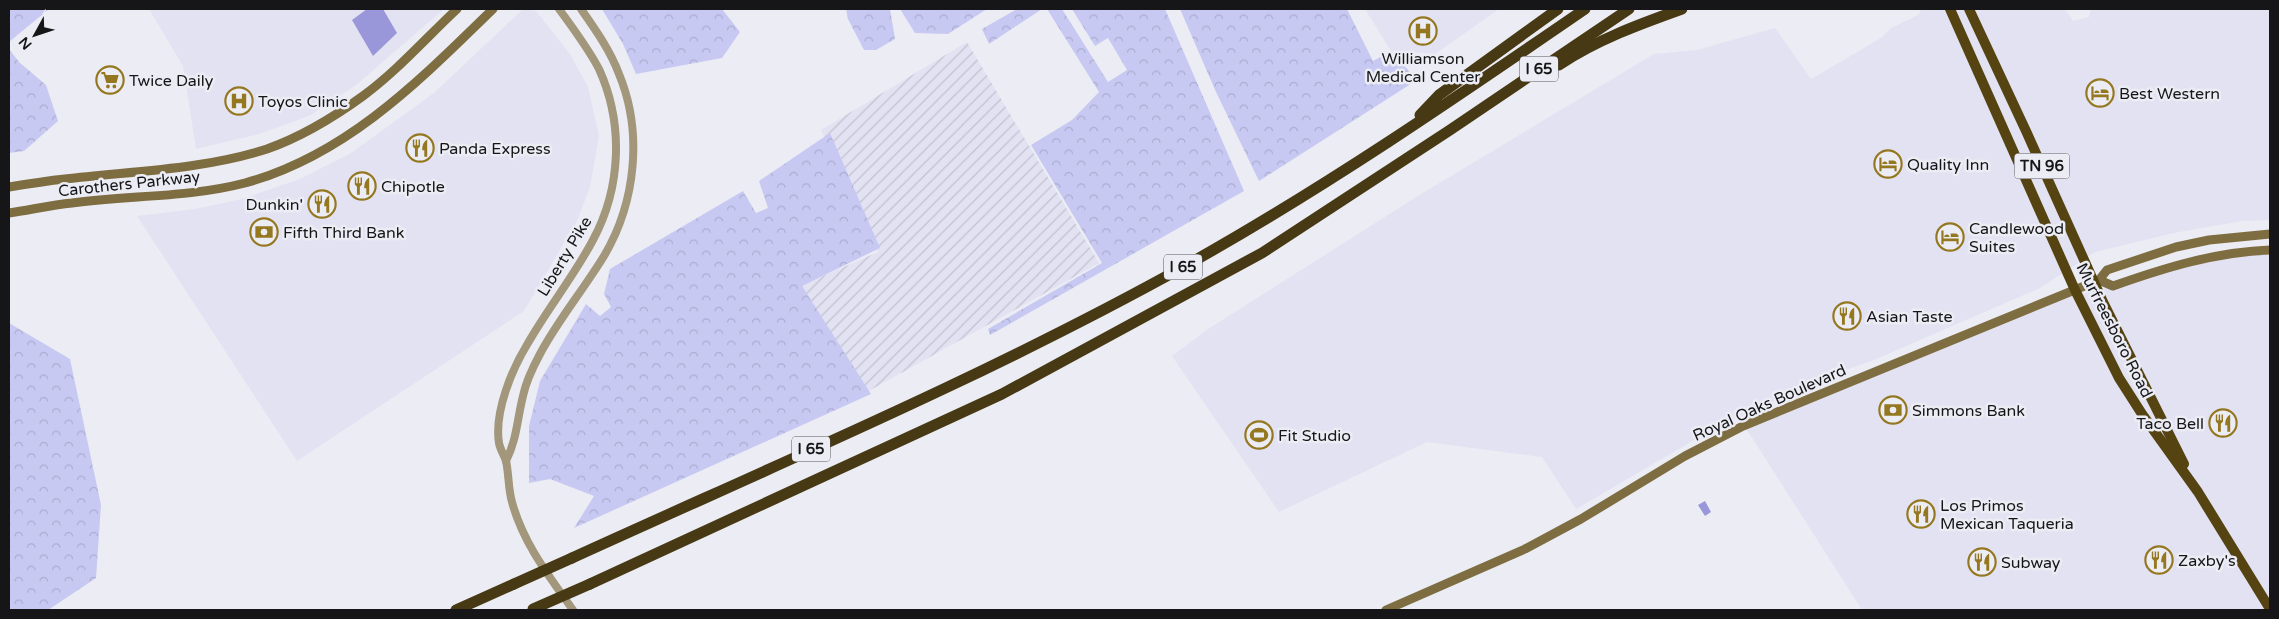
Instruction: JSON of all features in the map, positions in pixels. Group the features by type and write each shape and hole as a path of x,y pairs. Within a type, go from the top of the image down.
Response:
{"highway":[{"path":"1408,129 1439,95 1558,9"},
{"name":"I 65","path":"456,610 992,367 1184,266 1281,210 1408,129 1584,9"},
{"name":"I 65","path":"532,610 1002,394 1262,253 1630,9"},
{"path":"1450,130 1523,89 1571,57 1638,25 1682,9"},
{"name":"Murfreesboro Road","path":"1950,9 2075,290 2120,378 2142,414 2198,492 2270,609"},
{"name":"Murfreesboro Road","path":"1969,9 2097,281 2133,365 2198,492"}],"main road":[{"name":"Carothers Parkway","path":"9,187 64,179 183,169 267,148 315,126 364,95 397,67 457,9"},
{"name":"Carothers Parkway","path":"9,213 73,202 170,196 245,183 293,165 340,141 366,124 420,80 493,9"},
{"path":"2270,234 2209,240 2176,247 2107,270 2097,281 2113,286 2152,272 2198,260 2270,250"},
{"name":"Royal Oaks Boulevard","path":"1386,610 1525,550 1587,516 1685,456 1743,426 2097,281"}],"street":[{"name":"Liberty Pike","path":"560,9 599,69 608,94 616,136 616,165 604,217 593,241 520,356 509,382 500,420 499,444 506,461 512,503 521,527 534,553 573,610"},
{"name":"Liberty Pike","path":"506,461 514,444 523,394 532,369 579,292 604,256 621,220 631,180 633,142 630,112 620,74 600,36 581,9"},
{"path":"565,283 579,292"}],"shaded area":[{"path":"149,9 444,9 355,86 309,116 259,134 196,149 183,66"},
{"path":"523,9 536,11 570,54 588,87 599,136 590,187 577,221 524,311 297,461 137,216 195,209 242,199 300,179 351,153 434,93"},
{"name":"Williamson Medical Center","path":"1365,9 1499,9 1435,54 1391,51"},
{"path":"1922,9 2065,9 2073,21 2089,17 2091,9 2270,9 2270,220 2242,221 2174,233 2095,252 2040,288 1874,360 1823,378 1819,382 1713,429 1576,509 1542,457 1427,442 1279,512 1172,356 1208,329 1421,194 1654,54 1697,50 1775,28 1811,79 1881,38 1891,28 1918,15"},
{"path":"967,42 1099,263 867,392 800,286 878,252 821,130"},
{"path":"2270,250 2270,610 1862,610 1743,426 2062,295 2078,295 2098,291 2152,272"}],"green space":[{"path":"9,9 49,9 9,42"},
{"path":"602,9 722,9 740,32 722,58 636,74 623,44"},
{"path":"846,9 890,9 895,39 876,50 864,50 848,19"},
{"path":"900,9 987,9 948,34 915,33"},
{"path":"1017,9 1042,9 989,44 982,29"},
{"path":"1047,9 1062,9 1108,82 1127,70 1108,38 1095,46 1072,9 1165,9 1244,191 990,335 988,329 1102,263 1031,145 1072,120 1099,92"},
{"path":"1180,9 1347,9 1373,61 1391,51 1417,80 1259,181 1216,92"},
{"path":"9,49 19,62 46,85 58,121 24,151 9,153"},
{"path":"830,133 880,248 802,286 871,394 574,528 594,496 550,479 529,483 529,426 540,381 586,304 600,316 611,307 604,294 610,269 743,191 756,213 768,208 759,181"},
{"path":"9,323 70,359 101,505 96,578 48,610 9,610"}],"water":[{"path":"367,9 383,9 397,33 373,56 352,20"},
{"path":"1705,501 1711,512 1705,516 1698,505"}],"place":[{"name":"Williamson Medical Center","path":"1423,31"},
{"name":"Twice Daily","path":"110,80"},
{"name":"Best Western","path":"2100,93"},
{"name":"Toyos Clinic","path":"239,101"},
{"name":"Panda Express","path":"420,148"},
{"name":"Quality Inn","path":"1888,164"},
{"name":"Chipotle","path":"362,186"},
{"name":"Dunkin'","path":"322,204"},
{"name":"Fifth Third Bank","path":"264,232"},
{"name":"Candlewood Suites","path":"1950,237"},
{"name":"Asian Taste","path":"1847,316"},
{"name":"Simmons Bank","path":"1893,410"},
{"name":"Taco Bell","path":"2223,423"},
{"name":"Fit Studio","path":"1259,435"},
{"name":"Los Primos Mexican Taqueria","path":"1921,514"},
{"name":"Zaxby's","path":"2159,560"},
{"name":"Subway","path":"1982,562"}]}
